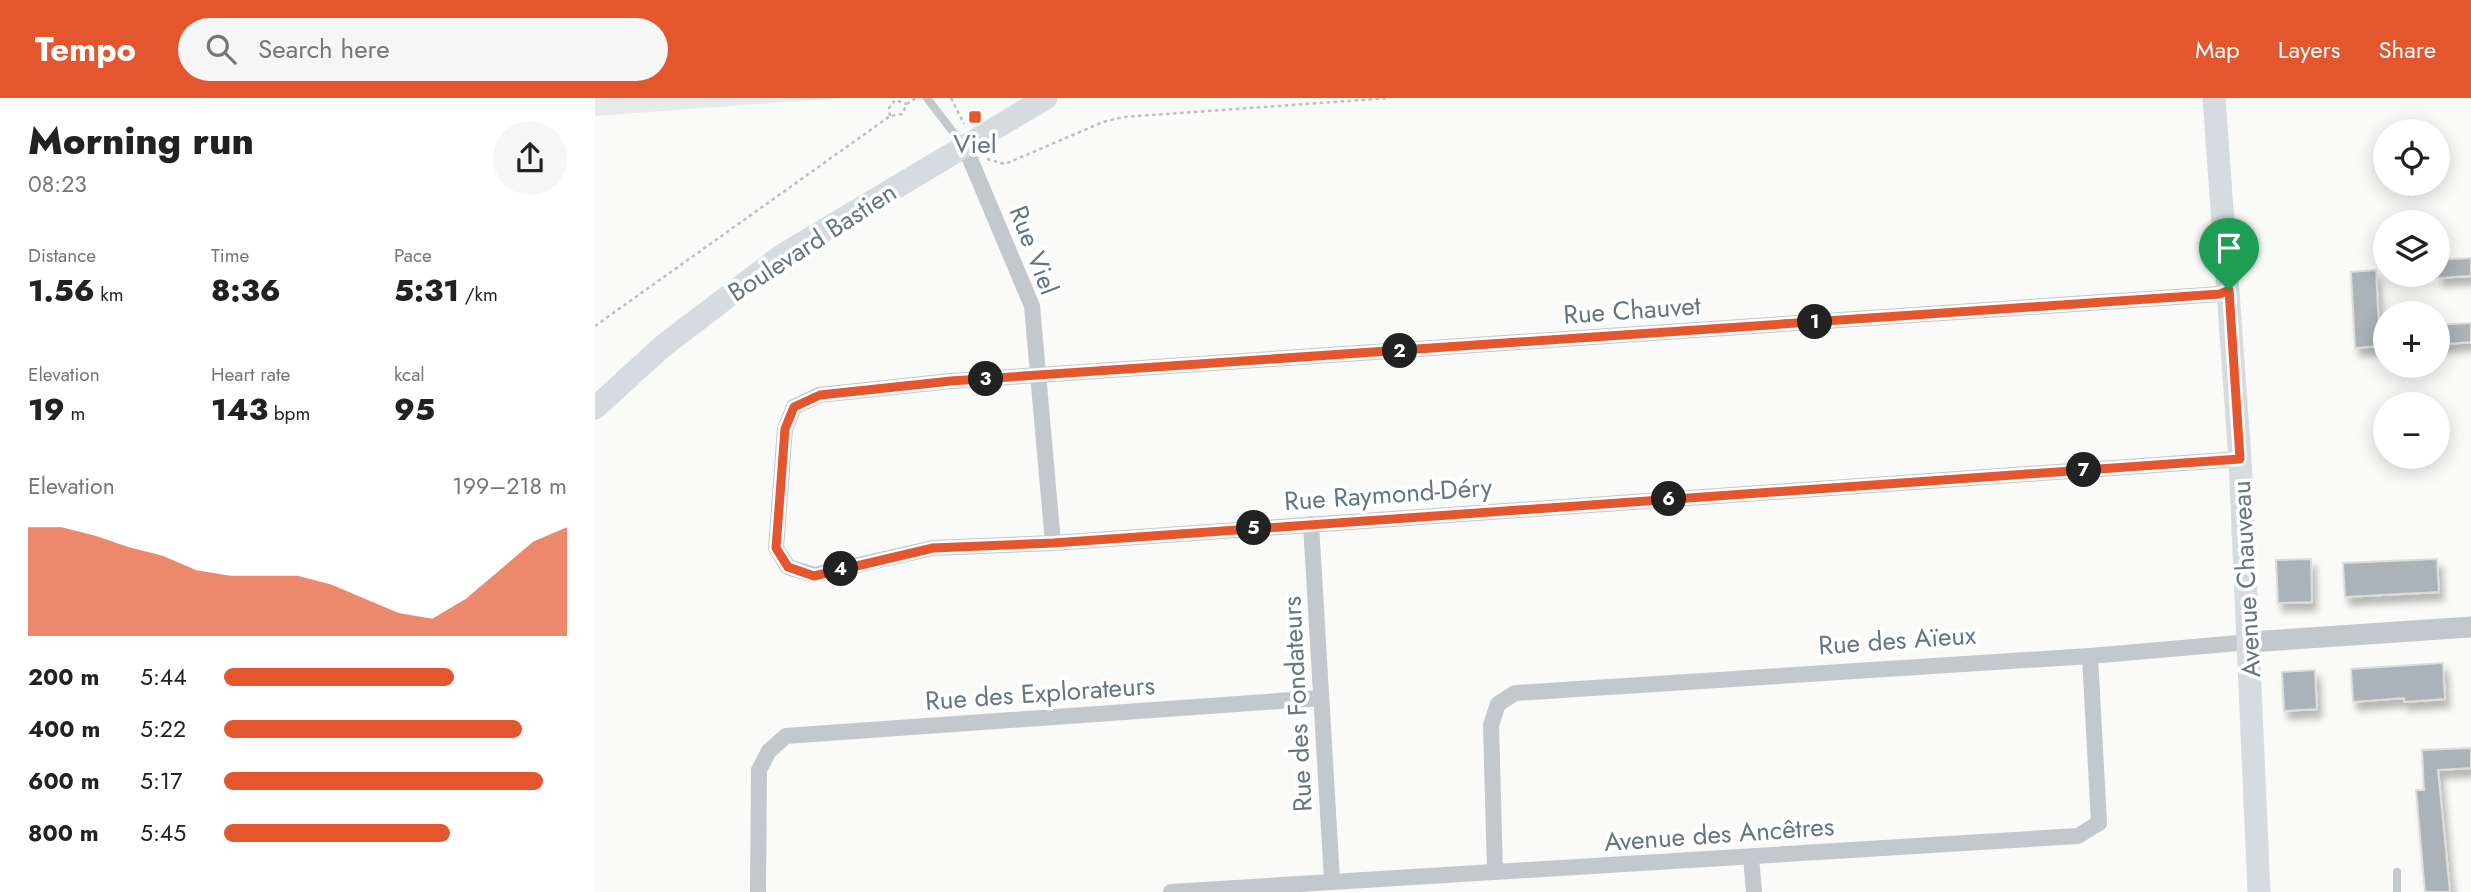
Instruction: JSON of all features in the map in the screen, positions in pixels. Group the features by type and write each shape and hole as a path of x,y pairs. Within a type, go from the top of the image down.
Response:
{"main road":[{"name":"Boulevard Bastien","path":"595,408 663,346 781,256 1046,98"},
{"name":"Avenue Chauveau","path":"2214,98 2240,459 2259,892"}],"street":[{"name":"Rue Viel","path":"970,144 1032,306 1053,543"},
{"name":"Rue Chauvet","path":"1038,376 2207,295 2229,290"},
{"name":"Rue Raymond-Déry","path":"1038,376 820,395 794,407 785,429 776,548 788,567 814,576 933,548 1053,543 2240,459"},
{"name":"Rue des Fondateurs","path":"1311,524 1332,880"},
{"name":"Rue des Aïeux","path":"1495,872 1491,725 1498,704 1515,693 2089,656 2471,627"},
{"name":"Avenue des Ancêtres","path":"1171,892 2078,836 2099,823 2089,656"},
{"name":"Rue des Explorateurs","path":"758,892 759,770 769,751 786,736 1321,698"},
{"path":"1751,857 1754,892"}],"lane":[{"path":"927,98 970,144"},
{"path":"2397,872 2397,892"}],"path":[{"path":"951,98 970,144 989,161 1005,164 1103,122 1124,117 1389,98"},
{"path":"595,326 890,117 902,114 907,104 915,99"},
{"path":"890,117 889,108 895,100 907,104"}],"shaded area":[{"path":"595,98 838,98 595,116"}],"building":[{"path":"2471,258 2471,276 2450,277 2450,259"},
{"path":"2373,270 2373,287 2377,287 2378,301 2373,301 2373,347 2355,348 2351,272"},
{"path":"2471,323 2471,342 2450,344 2450,324"},
{"path":"2311,559 2312,602 2278,603 2276,560"},
{"path":"2437,559 2439,592 2345,597 2343,563"},
{"path":"2443,663 2445,699 2404,702 2404,698 2353,702 2351,669"},
{"path":"2315,670 2317,709 2284,711 2282,672"},
{"path":"2471,748 2471,768 2438,770 2450,892 2425,892 2416,790 2424,790 2422,750"}],"place":[{"name":"Viel","path":"975,117"}],"route":[{"path":"2229,290 2240,459 1053,543 933,548 814,576 788,567 776,548 785,429 794,407 820,395 951,381 2220,294 2229,290"}]}
